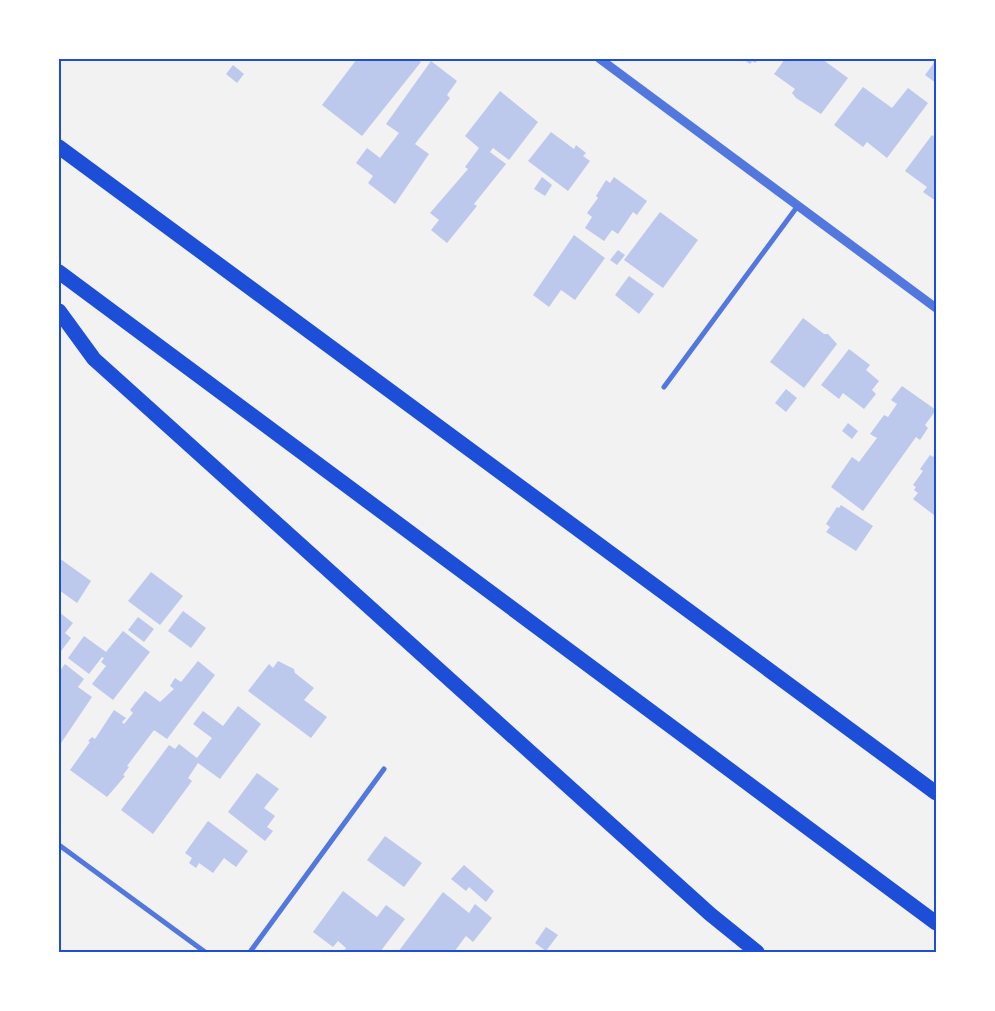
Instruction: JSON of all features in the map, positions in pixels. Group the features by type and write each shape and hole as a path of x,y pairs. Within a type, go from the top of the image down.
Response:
{"highway":[{"path":"59,147 936,793"},
{"path":"59,272 936,923"},
{"path":"59,311 94,358 710,914 757,952"},
{"path":"864,740 936,782"}],"street":[{"path":"600,59 797,207 936,308"},
{"path":"664,387 797,207"},
{"path":"250,952 384,769"},
{"path":"59,845 205,952"}],"building":[{"path":"357,59 416,59 421,62 362,136 322,105"},
{"path":"743,59 759,59 755,63 752,61 750,64"},
{"path":"785,59 822,59 848,78 821,114 796,98 792,93 795,89 774,74"},
{"path":"936,60 936,83 925,75"},
{"path":"431,61 457,81 447,95 450,98 415,144 429,154 395,204 368,183 373,176 356,163 367,148 380,158 399,133 386,124"},
{"path":"233,65 244,74 237,83 226,74"},
{"path":"863,87 892,108 908,88 928,103 887,158 867,142 863,147 834,125"},
{"path":"500,91 538,122 509,160 493,148 490,152 506,164 474,204 477,206 447,243 431,230 439,220 430,213 468,169 465,167 479,148 465,136"},
{"path":"551,132 574,149 576,145 586,153 583,156 590,161 568,191 528,161"},
{"path":"932,135 936,138 936,199 923,192 927,187 905,171"},
{"path":"542,177 552,185 545,196 534,189"},
{"path":"614,177 647,201 637,215 633,212 618,234 612,230 604,241 585,228 592,217 587,213 598,198 596,196 606,180 610,183"},
{"path":"660,212 698,240 663,288 624,260"},
{"path":"574,235 605,258 575,300 561,290 549,307 533,295"},
{"path":"618,250 625,255 617,265 610,260"},
{"path":"629,276 654,294 639,314 615,295"},
{"path":"803,318 824,334 828,334 837,344 804,388 770,362"},
{"path":"849,349 870,365 866,370 879,381 872,390 876,394 864,409 843,393 839,399 821,385"},
{"path":"902,386 936,410 925,425 928,428 920,440 916,437 863,511 831,487 852,457 859,462 877,438 870,434 884,415 888,417 897,404 891,400"},
{"path":"786,389 797,398 786,412 775,403"},
{"path":"848,423 858,431 852,439 842,431"},
{"path":"936,452 936,512 934,515 913,499 918,493 914,490 916,487 913,485 923,471 920,469 930,455 933,457"},
{"path":"841,505 873,526 856,551 826,532 830,527 826,524 837,507 839,508"},
{"path":"59,558 91,581 77,603 59,590"},
{"path":"151,572 183,596 160,625 128,601"},
{"path":"183,611 206,628 191,648 168,631"},
{"path":"59,612 73,623 65,633 71,638 61,651 59,649"},
{"path":"138,617 154,629 144,642 128,630"},
{"path":"123,631 150,652 113,700 92,684 106,666 101,662 104,658 102,657 89,674 68,658 84,636 106,652"},
{"path":"198,661 215,675 167,739 154,730 127,766 129,767 123,775 125,776 107,797 70,770 90,742 88,741 92,737 95,739 114,710 126,718 122,722 124,724 133,713 130,710 145,691 160,702 174,689 170,686 175,678 181,682"},
{"path":"278,661 294,669 295,673 314,688 304,700 327,717 311,738 248,691 269,664 273,668"},
{"path":"65,664 84,679 78,687 92,697 59,746 59,672"},
{"path":"238,706 261,724 220,779 198,763 188,778 192,781 153,834 121,810 169,745 175,749 179,744 197,758 212,738 193,724 203,711 223,726"},
{"path":"257,773 279,789 264,808 275,816 267,827 273,831 265,841 228,812"},
{"path":"208,821 248,851 236,867 224,858 213,873 199,863 196,868 189,863 192,858 185,853"},
{"path":"385,836 422,863 404,887 367,860"},
{"path":"464,865 494,891 486,902 469,887 466,891 451,879"},
{"path":"343,891 377,917 386,905 405,919 380,952 343,952 346,948 338,941 333,947 313,932"},
{"path":"443,892 469,913 475,904 492,918 473,942 466,936 454,952 398,952"},
{"path":"546,927 558,935 546,951 535,943"}]}
